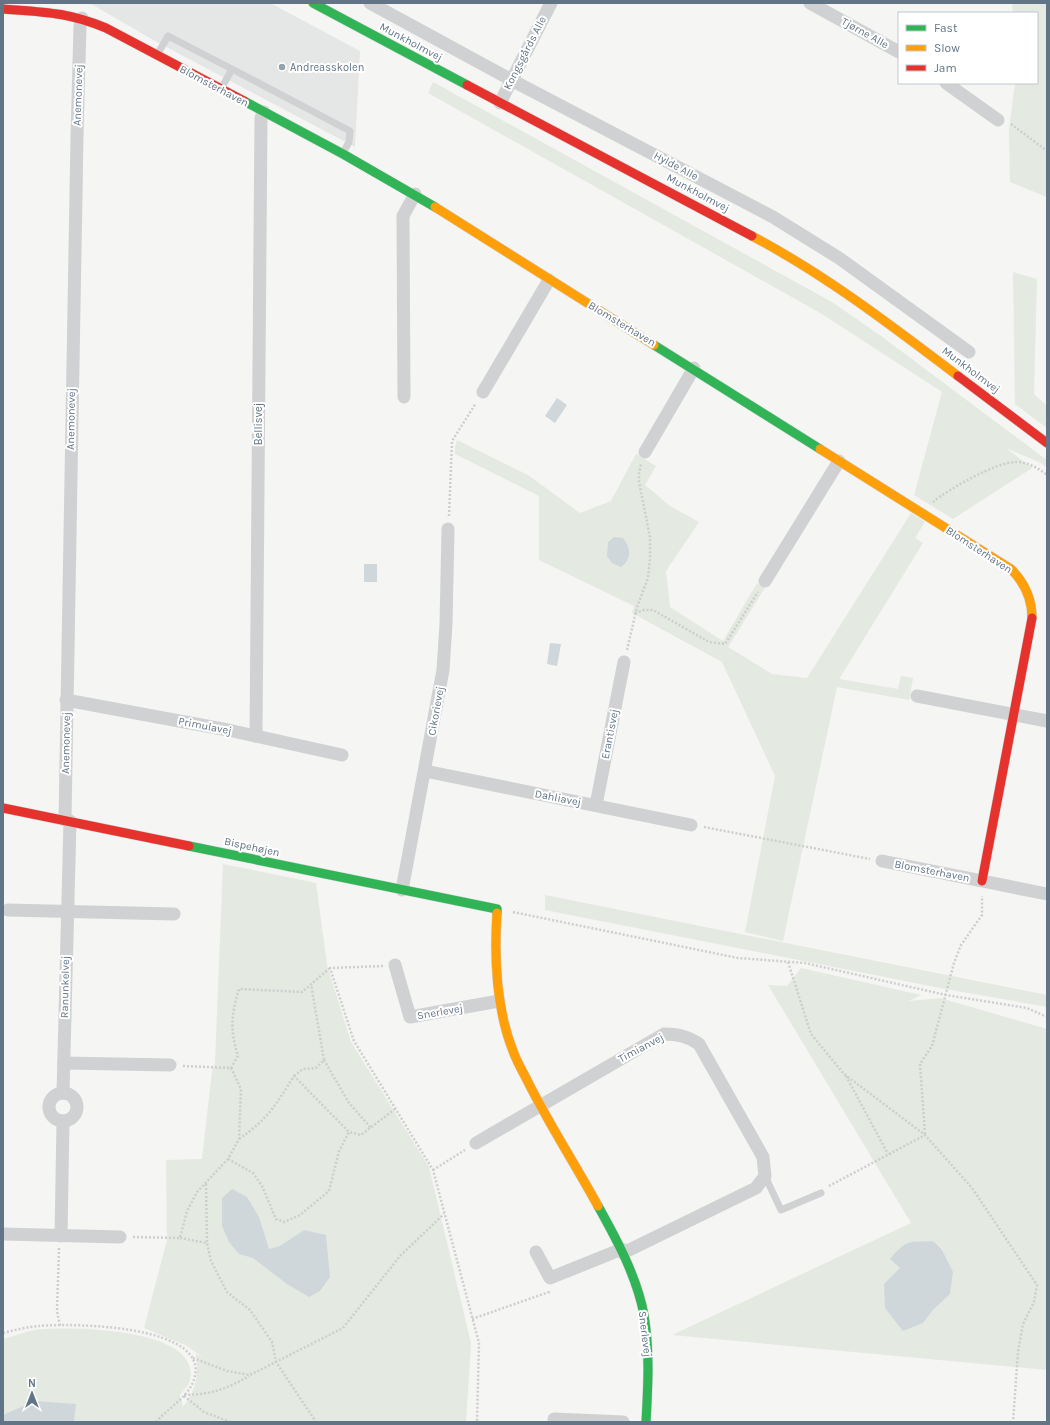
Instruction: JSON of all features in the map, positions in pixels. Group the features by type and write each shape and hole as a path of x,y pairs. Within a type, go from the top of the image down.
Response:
{"street":[{"name":"Munkholmvej","path":"313,3 763,241 854,298 1047,443"},
{"name":"Hylde Alle","path":"370,3 511,80 787,225 839,258 969,352"},
{"name":"Kongsgårds Alle","path":"500,103 551,3"},
{"name":"Tjørne Alle","path":"810,3 833,8 898,51"},
{"name":"Blomsterhaven","path":"3,9 44,10 82,18 106,28 343,154 415,194 549,280 694,368 1011,569 1020,578 1030,598 1032,617 982,881"},
{"name":"Anemonevej","path":"68,821 66,700 77,118 80,26 82,18"},
{"path":"947,84 998,120"},
{"name":"Bellisvej","path":"256,736 259,267 261,118 264,112"},
{"path":"404,397 403,216 415,194"},
{"path":"483,392 549,280"},
{"path":"645,452 694,368"},
{"path":"765,582 839,461"},
{"name":"Cikorievej","path":"402,890 443,670 446,624 448,529"},
{"name":"Erantisvej","path":"596,805 624,662"},
{"path":"918,696 1047,721"},
{"name":"Primulavej","path":"66,700 256,736 342,755"},
{"name":"Dahliavej","path":"425,771 691,825"},
{"name":"Bispehøjen","path":"3,808 497,909"},
{"name":"Ranunkelvej","path":"63,1093 68,821"},
{"name":"Blomsterhaven","path":"882,861 1047,894"},
{"name":"Snerlevej","path":"497,909 495,961 499,1002 512,1050 540,1105 622,1251 640,1300 647,1336 649,1382 646,1422"},
{"path":"8,910 174,914"},
{"name":"Snerlevej","path":"395,965 410,1017 499,1002"},
{"name":"Timianvej","path":"540,1105 664,1034 676,1034 687,1037 699,1044 763,1157 765,1176"},
{"path":"64,1063 170,1065"},
{"path":"63,1093 72,1096 77,1105 74,1116 63,1121 52,1115 49,1107 55,1096 63,1093"},
{"path":"476,1143 540,1105"},
{"path":"61,1236 63,1121"},
{"path":"536,1252 550,1278 622,1251 756,1188 765,1176"},
{"path":"3,1234 120,1237"},
{"path":"554,1419 623,1422"}],"lane":[{"path":"157,56 168,36 350,131 349,142 343,154"},
{"path":"221,89 232,69"},
{"name":"Timianvej","path":"765,1176 781,1210 821,1193"}],"path":[{"path":"998,120 1014,125 1047,151"},
{"path":"448,529 452,441 483,392"},
{"path":"624,662 635,613 648,578 650,558 650,537 639,477 645,452"},
{"path":"921,512 952,489 1002,464 1016,462 1027,464 1038,468 1047,475"},
{"path":"635,613 644,610 653,610 709,642 725,644 765,582"},
{"path":"691,825 882,861"},
{"path":"925,1134 920,1064 932,1046 954,963 961,945 982,915 982,881"},
{"path":"497,909 738,958 805,963 946,995 1027,1008 1047,1017"},
{"path":"788,962 811,1034 844,1074 888,1154"},
{"path":"231,1068 238,1056 232,1037 233,1008 239,989 302,992 330,968 395,965"},
{"path":"330,968 354,1041 433,1170 479,1343 477,1422"},
{"path":"311,984 324,1060 350,1103 371,1128"},
{"path":"180,1238 187,1210 197,1192 228,1159 239,1139 257,1126 271,1113 294,1076 303,1069 316,1068 324,1060"},
{"path":"170,1065 231,1068"},
{"path":"231,1068 241,1089 239,1139"},
{"path":"844,1074 925,1134 972,1188 1037,1285 1034,1302 1023,1324 1018,1352 1013,1422"},
{"path":"294,1076 349,1132 362,1136 395,1109"},
{"path":"228,1159 252,1173 262,1186 276,1219 284,1222 300,1215 329,1191 339,1151 349,1132"},
{"path":"821,1193 826,1187 925,1134"},
{"path":"433,1170 476,1143"},
{"path":"206,1183 207,1243 212,1261 228,1292 250,1310 272,1342 276,1362 316,1422"},
{"path":"184,1395 207,1394 227,1388 344,1328 400,1256 444,1213"},
{"path":"60,1326 57,1311 59,1240 61,1236"},
{"path":"120,1237 180,1238 207,1243"},
{"path":"472,1319 548,1292 551,1284 550,1278"},
{"path":"3,1333 39,1326 131,1329 167,1339 184,1347 193,1358 195,1369 194,1381 184,1395 156,1422"},
{"path":"193,1358 227,1371 250,1375"},
{"path":"184,1395 204,1412 230,1422"}],"shaded area":[{"name":"Andreasskolen","path":"84,3 269,3 274,5 360,51 355,147 155,41 93,5"},
{"path":"1012,3 1047,3 1047,197 1010,182 1009,130 1015,84 1038,84 1038,12 1013,12"},
{"path":"433,82 832,302 881,336 1047,460 1047,468 1041,463 1006,448 1032,468 953,519 914,495 942,392 822,314 428,93"},
{"path":"1013,272 1037,279 1034,394 1047,406 1047,428 1015,404"},
{"path":"557,398 567,405 555,423 545,416"},
{"path":"457,440 528,475 580,513 611,501 636,454 656,466 645,485 670,506 699,522 666,571 670,607 723,641 757,583 765,588 728,647 772,674 807,678 911,513 925,522 915,538 923,543 839,679 898,689 901,676 913,678 909,700 837,687 783,941 745,932 775,776 722,662 632,613 634,606 539,560 539,496 455,454"},
{"path":"614,537 623,538 629,549 629,557 625,564 621,567 612,563 607,556 608,542"},
{"path":"364,564 377,564 377,582 364,582"},
{"path":"550,643 561,644 557,666 547,664"},
{"path":"223,864 316,883 327,965 351,1042 429,1167 471,1343 466,1422 3,1422 3,1339 39,1329 59,1328 107,1331 133,1334 157,1340 176,1350 188,1363 190,1380 180,1395 183,1407 194,1388 197,1376 196,1354 203,1357 185,1345 144,1328 167,1240 166,1160 202,1159 212,1071 215,1063"},
{"path":"545,895 1047,995 1047,1007 940,988 545,910"},
{"path":"801,968 921,995 909,1001 940,998 1047,1029 1047,1370 672,1335 911,1223 768,985 787,986","holes":["933,1241 942,1248 950,1294 933,1310 923,1323 900,1268 891,1259 912,1242"]},
{"path":"232,1189 247,1197 259,1217 269,1249 280,1246 304,1230 326,1235 330,1277 320,1291 309,1297 287,1284 253,1258 239,1254 229,1242 222,1226 222,1198"},
{"path":"933,1241 941,1248 953,1272 950,1294 933,1310 923,1323 903,1331 885,1308 884,1284 900,1268 890,1259 900,1248 908,1243"},
{"path":"35,1401 76,1404 74,1422 3,1422 3,1415"}],"traffic: fast":[{"path":"313,3 467,85"},
{"path":"244,101 343,154 435,207"},
{"path":"654,345 820,449"},
{"path":"189,846 497,909 497,913"},
{"path":"598,1206 619,1245 637,1287 641,1301 646,1328 648,1355 646,1422"}],"traffic: slow":[{"path":"435,207 654,345"},
{"path":"752,236 806,267 832,284 958,376"},
{"path":"820,449 1011,569 1020,579 1026,591 1031,604 1032,618"},
{"path":"497,913 496,966 500,1001 507,1035 516,1059 536,1098 598,1206"}],"traffic: jam":[{"path":"3,9 67,16 106,28 244,101"},
{"path":"467,85 752,236"},
{"path":"958,376 1047,443"},
{"path":"982,881 1032,618"},
{"path":"3,808 189,846"}],"place":[{"name":"Andreasskolen","path":"282,67"}]}
